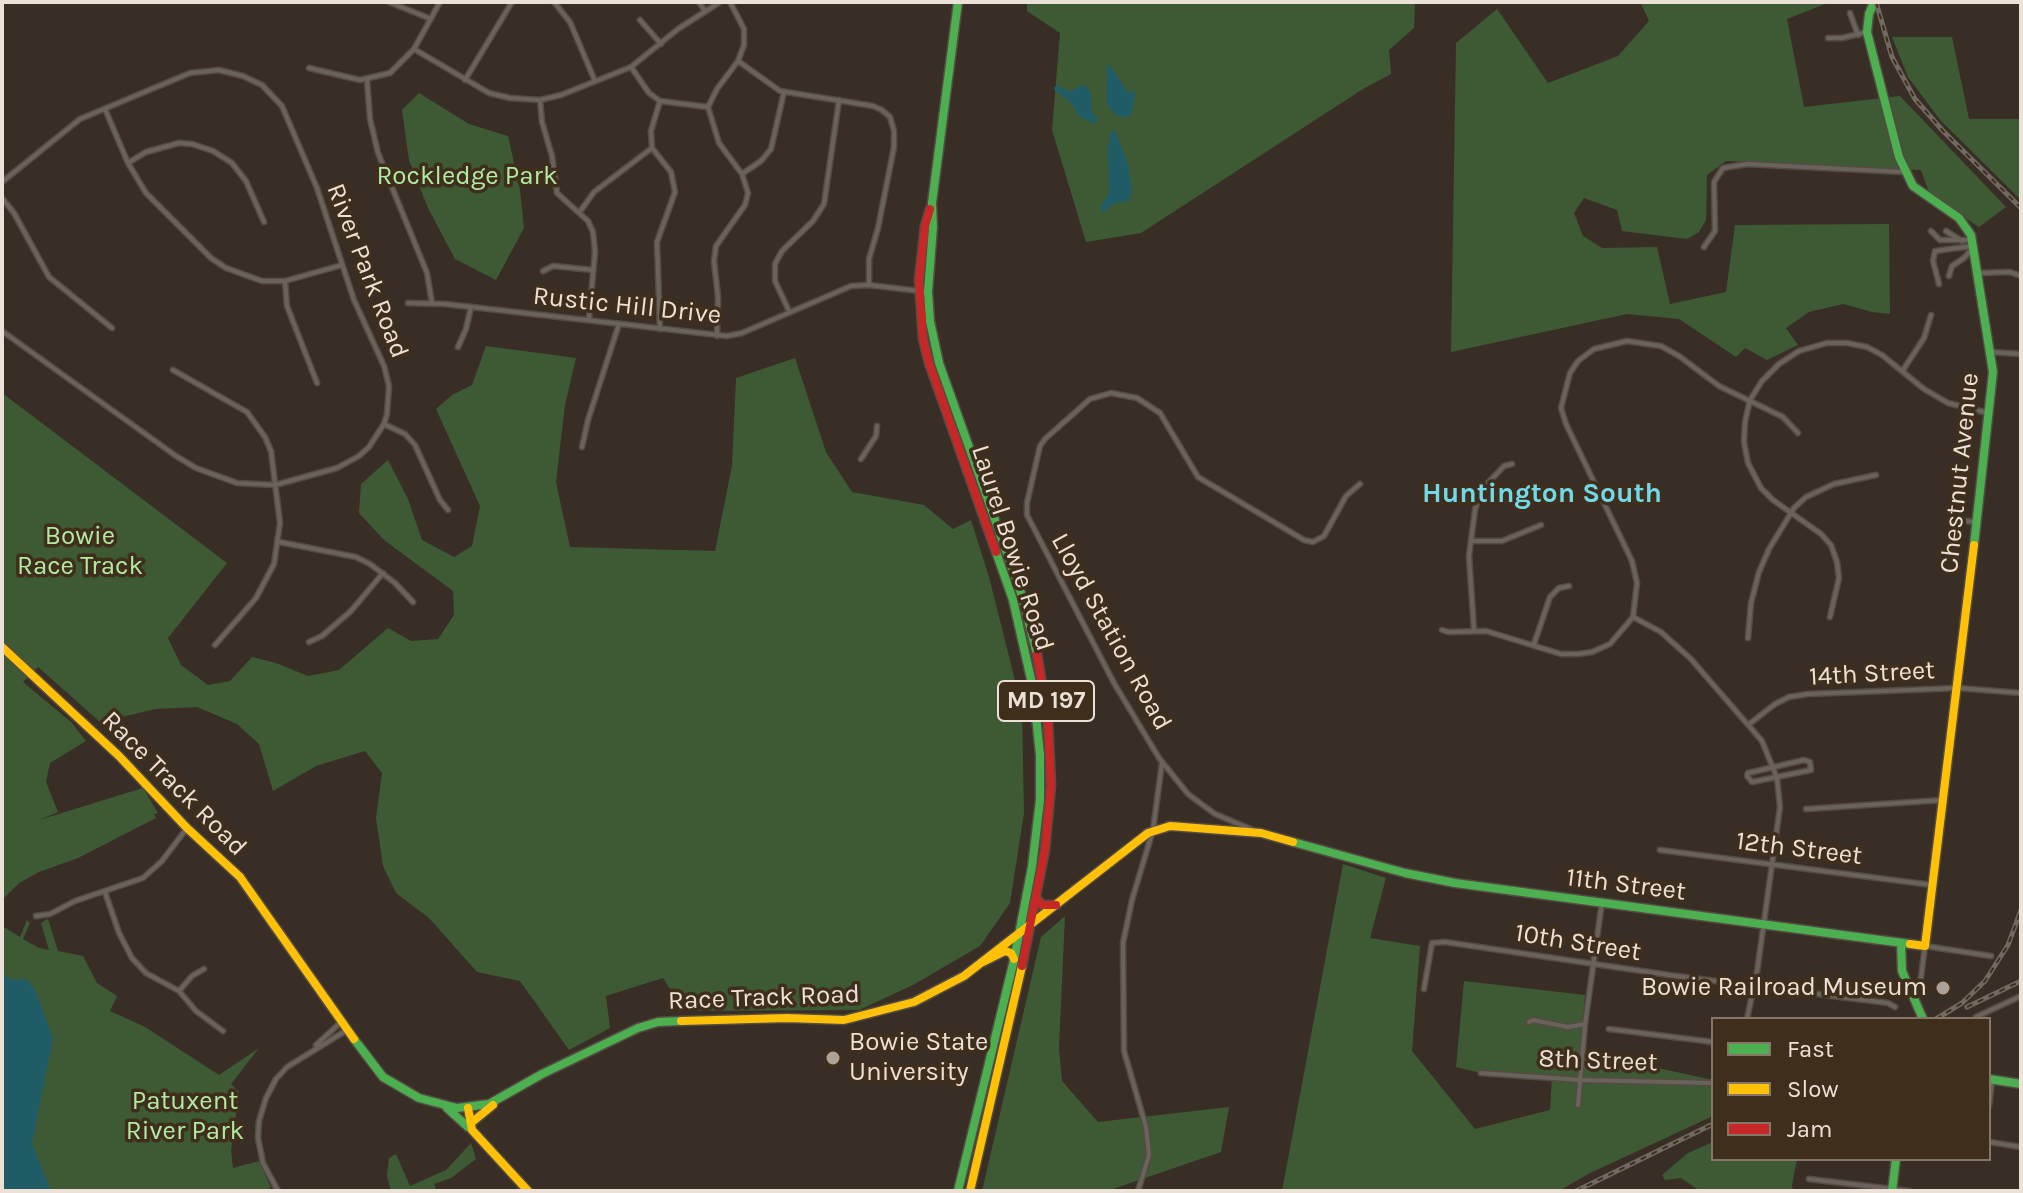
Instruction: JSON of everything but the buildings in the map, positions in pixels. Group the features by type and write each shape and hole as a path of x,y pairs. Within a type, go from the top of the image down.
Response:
{"main road":[{"name":"Laurel Bowie Road","path":"958,2 932,203 933,227 923,291 922,329 929,363 1013,600 1033,688 1040,755 1040,800 1035,848 1020,933 958,1191"},
{"path":"1874,2 1863,34 1905,172 1916,189 1959,218 1974,243"},
{"name":"Chestnut Avenue","path":"1925,946 1993,381 1974,243"},
{"name":"Laurel Bowie Road","path":"923,291 939,363 1021,593 1042,676 1049,733 1051,785 1037,899 970,1191"},
{"name":"Race Track Road","path":"2,647 91,729 252,891 344,1026 383,1077 413,1095 440,1104 468,1108 481,1106 649,1024 773,1019 844,1020 914,1002 983,962 1153,830"},
{"path":"1153,830 1183,826 1261,833"},
{"name":"11th Street","path":"1261,833 1417,875 1925,946"},
{"path":"1037,899 1048,906 1056,905"},
{"path":"1901,943 1902,971 1923,1017"},
{"path":"983,962 1005,951 1011,953 1014,960"},
{"path":"1991,1080 2021,1084"},
{"path":"471,1128 472,1119 500,1097"},
{"path":"440,1104 471,1128 528,1191"},
{"path":"468,1108 471,1128"},
{"path":"1892,1190 1896,1161"}],"street":[{"path":"389,2 431,19"},
{"path":"309,68 367,80 394,70 414,49 440,2"},
{"path":"465,80 512,2"},
{"path":"554,2 570,22 595,81"},
{"path":"699,2 705,11"},
{"path":"414,49 465,80 504,97 540,100 561,95 631,67 720,2"},
{"path":"717,336 715,254 720,238 746,202 748,186 719,143 708,107 738,61 744,45 745,34 730,2"},
{"path":"1828,38 1863,34 1850,13"},
{"path":"640,20 661,44"},
{"path":"738,61 784,92 879,108 890,117 894,150 869,259 869,285"},
{"path":"631,67 649,93 660,101 708,107"},
{"name":"River Park Road","path":"2,182 80,119 199,71 233,73 262,85 282,106 289,119 327,212 359,313 388,377 389,403 384,424"},
{"path":"367,80 370,119 378,153 427,273 432,303"},
{"path":"742,174 761,161 771,149 784,92"},
{"path":"540,100 542,122 553,161 555,188 561,198 588,221 593,232 589,320"},
{"path":"789,312 775,281 775,264 782,251 813,221 824,204 839,100"},
{"path":"660,101 651,131 652,148 671,172 675,186 674,198 658,236 656,251 661,300 660,329"},
{"path":"105,109 128,163 146,193 211,258 245,277 262,281 285,281 342,265"},
{"path":"128,163 165,145 192,144 213,151 232,163 246,181 264,222"},
{"path":"579,213 594,192 652,148"},
{"path":"1704,247 1715,231 1714,182 1723,168 1747,164 1905,172"},
{"path":"2,198 14,213 49,277 112,328"},
{"path":"1931,231 1940,240 1974,243"},
{"path":"1946,231 1962,241"},
{"path":"1949,276 1952,266 1967,255 1974,243"},
{"path":"1939,284 1933,261 1935,251 1974,243"},
{"path":"543,271 553,266 593,270"},
{"path":"1979,273 2010,272 2021,276"},
{"path":"285,281 287,306 317,383"},
{"name":"Rustic Hill Drive","path":"408,303 471,307 717,336 742,333 842,289 869,285 923,291"},
{"path":"458,347 471,307"},
{"path":"1903,370 1924,338 1931,315"},
{"path":"582,447 619,324"},
{"path":"2,331 102,405 196,468 237,483 275,485 337,468 369,447 384,424 405,434 415,445 440,500 448,510"},
{"path":"1442,630 1500,634 1561,654 1592,652 1616,640 1633,617 1637,583 1632,561 1563,418 1562,400 1570,373 1578,361 1594,349 1614,343 1639,341 1671,351 1719,386 1783,417 1798,433"},
{"path":"1830,617 1839,578 1835,553 1821,534 1790,514 1761,488 1748,463 1744,434 1750,400 1762,381 1779,364 1799,351 1817,345 1847,343 1867,347 1941,400 1961,409 1988,413"},
{"path":"1991,352 2021,354"},
{"path":"173,370 237,404 255,421 271,451 280,523 271,573 256,598 215,645"},
{"name":"Lloyd Station Road","path":"1261,833 1199,805 1163,764 1114,683 1027,515 1040,446 1090,399 1111,393 1130,396 1148,403 1160,413 1198,477 1308,542 1317,542 1324,536 1346,496 1360,484"},
{"path":"861,459 876,436 877,426"},
{"path":"1474,630 1469,572 1479,496 1504,466 1512,464"},
{"path":"1748,638 1751,603 1759,572 1790,514 1799,503 1826,487 1876,475"},
{"path":"1956,520 1975,522"},
{"path":"1471,541 1502,541 1541,525"},
{"path":"279,542 343,552 370,564 413,602"},
{"path":"309,642 322,636 351,611 383,573"},
{"path":"1534,644 1550,597 1559,588 1569,586"},
{"path":"1633,617 1661,632 1683,651 1762,741 1774,766 1781,798 1747,1017"},
{"name":"14th Street","path":"1748,725 1775,704 1794,696 1958,688 2021,693"},
{"path":"1804,760 1811,764 1811,770 1777,778 1752,782 1747,776 1748,773 1804,760"},
{"path":"1138,1191 1149,1155 1148,1140 1124,1051 1123,943 1153,830 1163,764"},
{"path":"1806,809 1943,800"},
{"path":"36,916 50,914 61,906 136,881 167,855 187,828"},
{"name":"12th Street","path":"1660,850 1934,885"},
{"path":"105,892 119,933 132,958 146,973 179,991 196,1011 223,1031"},
{"path":"1578,1105 1585,1024 1602,902"},
{"name":"10th Street","path":"1424,989 1432,943 1445,942 1888,1003 1895,1007"},
{"name":"11th Street","path":"1925,946 1991,956"},
{"name":"Chestnut Avenue","path":"1920,985 1925,946"},
{"path":"179,991 192,976 204,969"},
{"path":"1979,1017 2021,996"},
{"path":"1529,1022 1533,1020 1568,1027 1585,1024"},
{"path":"278,1191 263,1163 259,1148 257,1130 260,1113 276,1079 344,1026"},
{"path":"312,1050 344,1026"},
{"path":"1609,1029 1711,1042"},
{"name":"8th Street","path":"1481,1073 1581,1080 1711,1083"},
{"path":"1991,1142 2021,1147"},
{"path":"1809,1179 1909,1191"}],"green space":[{"path":"1027,2 1415,2 1414,28 1389,50 1391,74 1141,233 1086,242 1052,130 1060,33 1027,11"},
{"path":"1640,2 1830,2 1787,19 1804,107 1900,96 2006,207 1979,227 1930,195 1921,170 1726,161 1707,175 1706,220 1699,232 1687,239 1622,231 1617,210 1584,198 1574,213 1583,236 1602,248 1657,247 1670,304 1726,292 1735,225 1889,224 1890,314 1843,304 1809,312 1786,328 1798,345 1767,360 1745,348 1736,357 1679,319 1627,314 1451,352 1456,43 1497,9 1548,83 1618,56 1649,21"},
{"path":"1892,37 1952,37 1969,119 2021,119 2021,200 1941,121 1908,77"},
{"name":"Rockledge Park","path":"419,93 469,124 508,136 520,190 524,228 496,280 455,259 428,208 409,160 402,110"},
{"name":"Bowie Race Track","path":"486,346 576,358 565,405 556,482 570,547 715,551 732,466 736,378 795,358 826,452 852,492 924,505 953,529 971,520 989,577 1022,708 1024,813 1010,903 980,946 913,985 859,1010 684,1011 663,978 606,996 610,1028 569,1050 520,981 477,972 429,918 396,893 383,866 376,818 382,773 365,751 316,766 273,791 259,744 237,724 197,707 156,709 100,722 38,667 23,682 71,722 86,741 50,763 46,782 58,812 39,820 143,788 158,813 154,814 156,818 78,858 19,883 2,900 2,393 227,563 168,638 181,665 208,685 230,681 252,657 308,676 339,670 388,628 411,641 438,639 454,615 453,591 384,540 359,513 361,484 388,460 408,499 422,540 454,557 472,546 480,506 436,409 452,395 472,385"},
{"path":"1343,864 1386,878 1370,938 1420,946 1412,1051 1475,1129 1550,1110 1552,1078 1481,1073 1456,1067 1464,981 1585,995 1580,1051 1711,1080 1711,1117 1588,1174 1559,1191 1282,1191"},
{"path":"1065,916 1059,1048 1062,1081 1098,1122 1229,1107 1221,1152 1107,1191 982,1191 1041,937"},
{"name":"Patuxent River Park","path":"48,919 58,951 83,956 97,983 117,996 110,1011 145,1027 219,1075 259,1048 231,1084 239,1092 231,1151 233,1168 259,1161 271,1188 266,1191 2,1191 2,926 20,937 27,920 30,923 23,939 49,950 41,923"},
{"path":"471,1143 476,1159 451,1178 434,1184 437,1191 391,1191 387,1176 389,1158 396,1154 410,1186 446,1170"},
{"path":"1711,1143 1711,1161 1797,1161 1793,1191 1700,1191 1681,1178 1665,1180 1662,1175 1688,1153"}],"water":[{"path":"1110,65 1128,93 1136,91 1131,115 1125,118 1113,113 1106,101 1107,68"},
{"path":"1085,85 1091,93 1091,111 1098,119 1094,124 1079,116 1072,104 1054,89 1059,86 1070,92"},
{"path":"1115,130 1128,165 1132,193 1128,201 1113,204 1103,213 1100,207 1109,193 1108,149 1111,132"},
{"path":"2,973 13,980 26,979 35,989 53,1038 32,1143 51,1191 2,1191"}],"railway":[{"path":"1876,2 1892,57 1915,99 2021,208"},
{"path":"1939,1017 1962,1003 1985,981 2008,945 2021,910"},
{"path":"1967,1007 2021,981"},
{"path":"1576,1191 1711,1125"}],"traffic: fast":[{"path":"958,2 932,203 928,292 930,321 939,363 1021,593 1037,654"},
{"path":"1874,2 1867,32 1899,157 1913,186 1959,218 1971,235 1993,372 1974,545"},
{"path":"958,1191 1014,960 1032,867 1040,800 1040,755 1033,688 1013,600 996,552"},
{"path":"1293,842 1405,873 1455,883 1910,944"},
{"path":"1901,943 1902,971 1922,1017"},
{"path":"354,1039 383,1077 419,1098 457,1108 489,1104 542,1074 638,1028 658,1022 681,1021"},
{"path":"1991,1079 2021,1084"},
{"path":"447,1108 468,1127"},
{"path":"1892,1191 1896,1161"}],"traffic: slow":[{"path":"1910,944 1925,946 1974,545"},
{"path":"2,647 119,756 187,828 240,877 354,1039"},
{"path":"681,1021 844,1020 914,1002 964,976 1148,833 1170,826 1261,833 1293,842"},
{"path":"983,962 1005,951 1011,953 1014,959"},
{"path":"970,1191 1022,966"},
{"path":"471,1123 493,1105"},
{"path":"468,1108 472,1130 528,1191"}],"traffic: jam":[{"path":"930,209 919,280 923,339 996,552"},
{"path":"1022,966 1045,850 1051,785 1048,721 1037,654"},
{"path":"1037,899 1042,905 1056,905"}],"place":[{"name":"Bowie Railroad Museum","path":"1943,988"},
{"name":"Bowie State University","path":"833,1058"}],"district":[{"name":"Huntington South","path":"1542,494"}]}
